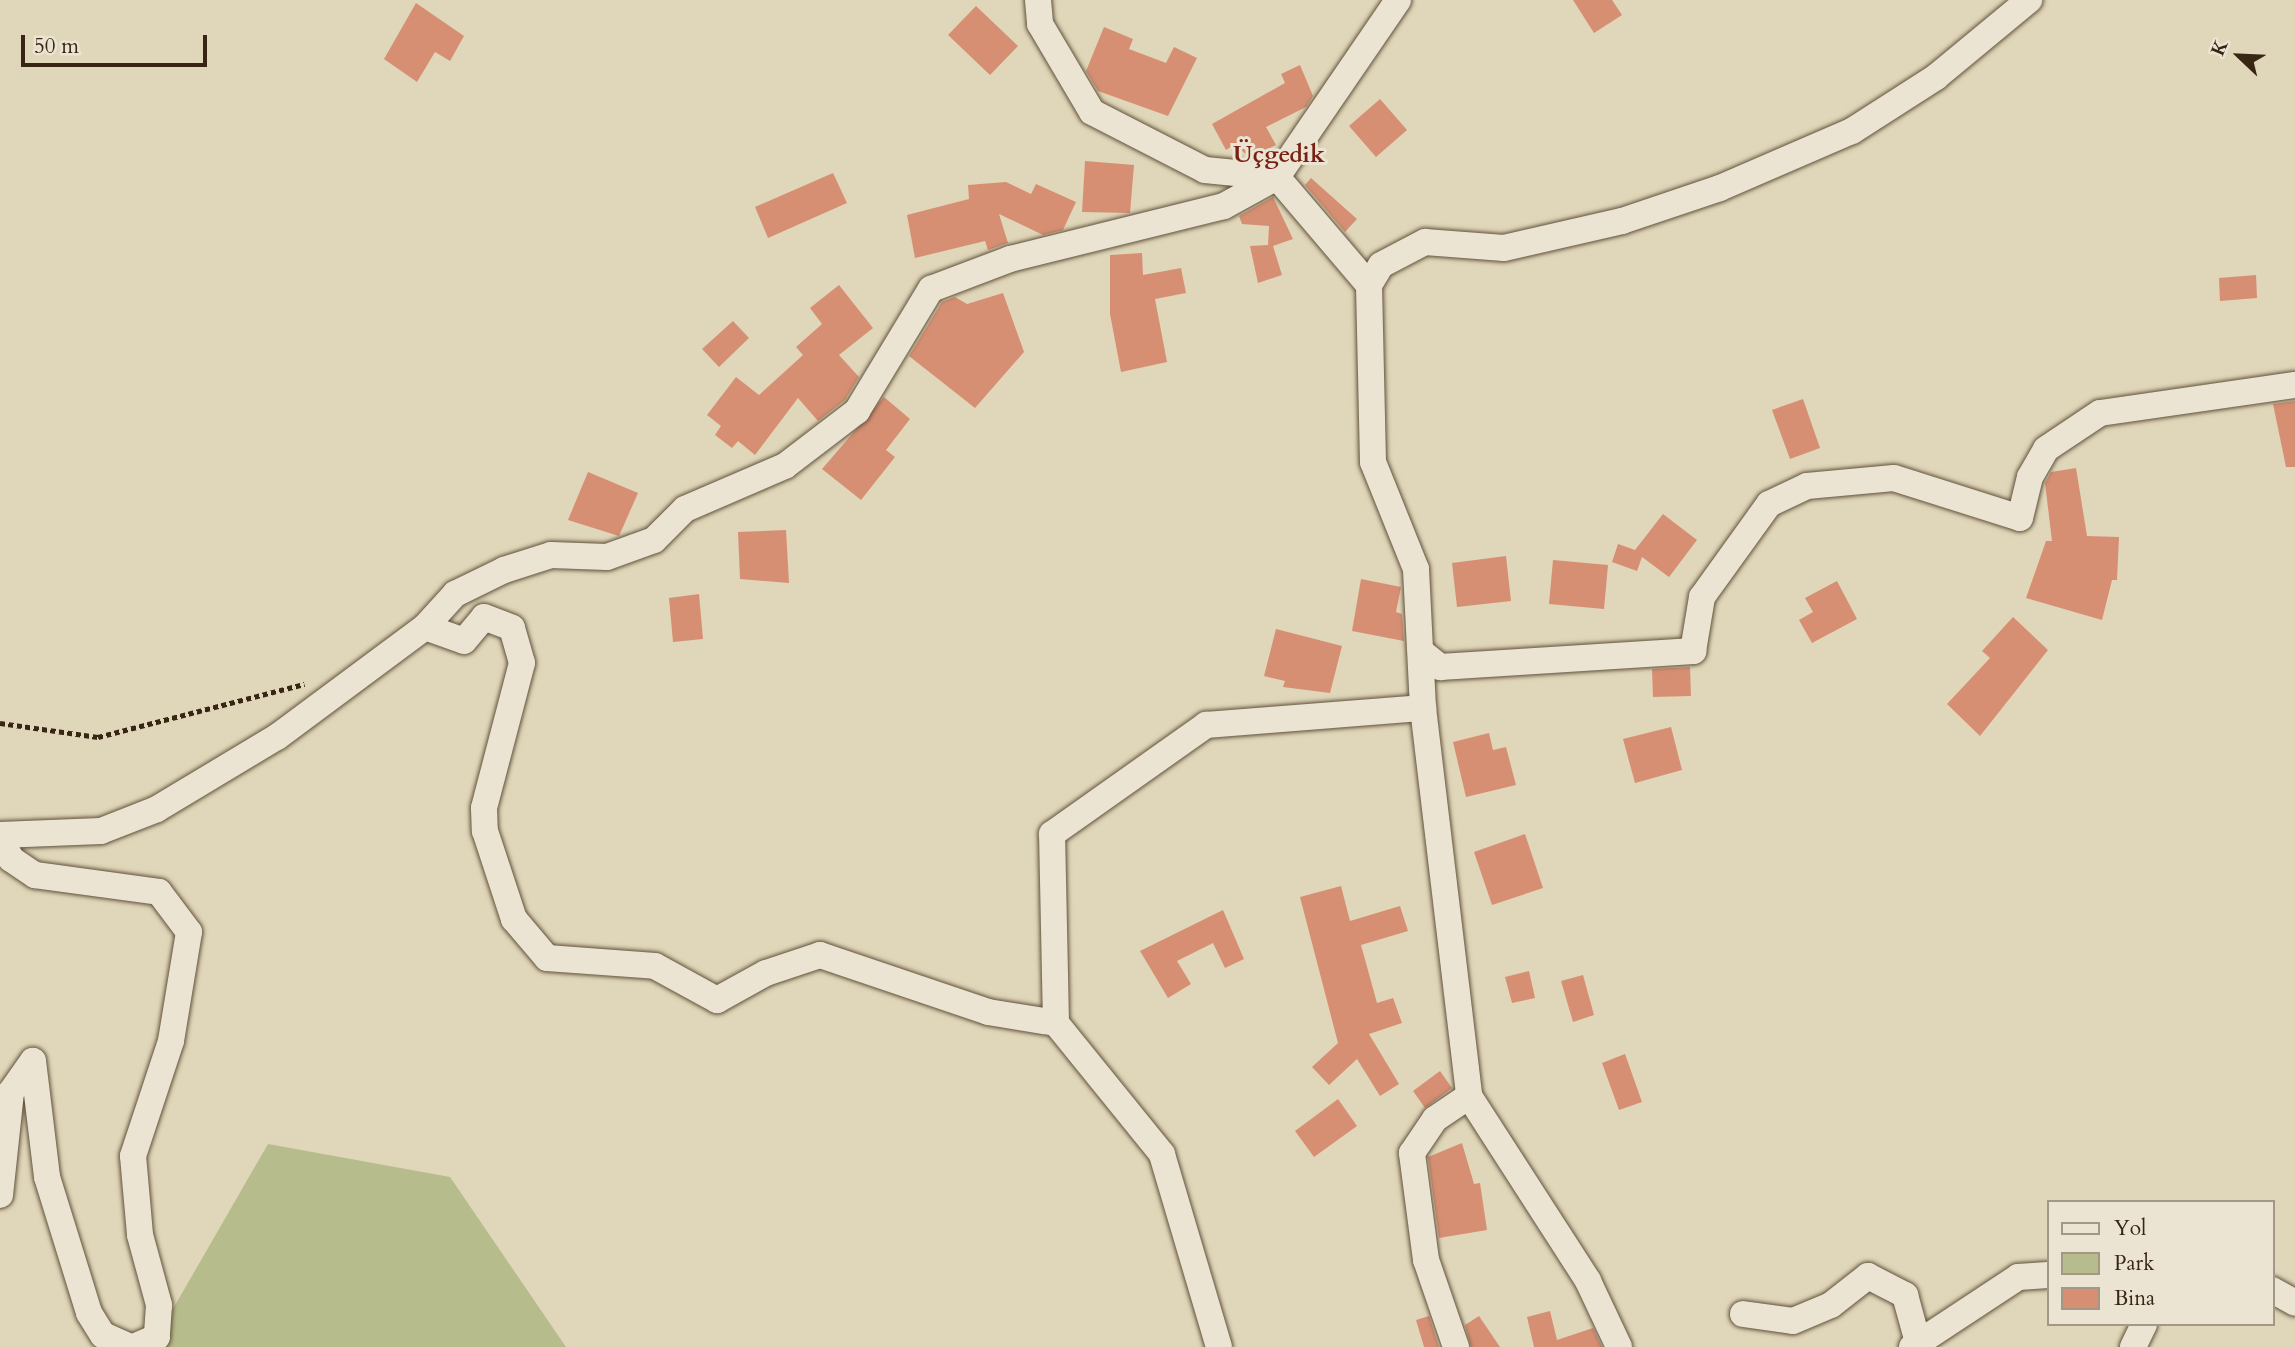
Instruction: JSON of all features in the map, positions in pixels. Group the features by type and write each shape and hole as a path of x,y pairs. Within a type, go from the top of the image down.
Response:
{"street":[{"path":"1038,0 1041,24 1092,112 1205,170 1277,177 1369,285"},
{"path":"0,1195 11,1092 33,1061 47,1177 89,1313 103,1335 132,1347 157,1337 159,1306 140,1236 133,1156 171,1041 189,932 159,892 35,875 11,859 0,836 101,831 157,809 277,737 425,627 455,594 503,570 551,555 607,557 654,540 685,509 785,466 857,411 932,289 1010,259 1224,206 1277,177 1398,0"},
{"path":"1619,1347 1588,1280 1469,1096 1423,708 1424,654 1416,569 1373,462 1369,285 1381,265 1425,242 1504,248 1622,221 1720,188 1852,131 1936,76 2029,0"},
{"path":"1424,654 1440,667 1693,651 1702,597 1769,504 1807,486 1894,478 2021,518 2030,477 2046,449 2100,413 2295,385"},
{"path":"425,627 464,641 484,617 512,628 522,663 484,808 485,831 513,919 547,958 655,966 717,1000 765,973 820,955 988,1012 1056,1023"},
{"path":"1219,1347 1162,1154 1056,1023 1052,834 1206,726 1423,708"},
{"path":"1456,1347 1426,1260 1412,1153 1435,1118 1469,1096"},
{"path":"1743,1314 1793,1321 1831,1305 1868,1276 1905,1295 1915,1343 2018,1278 2046,1275"},
{"path":"2274,1291 2295,1303"},
{"path":"2133,1347 2143,1326"}],"path":[{"path":"0,723 98,737 317,681"}],"green space":[{"path":"268,1144 450,1177 566,1347 151,1347"}],"building":[{"path":"1573,0 1612,0 1622,15 1594,33"},
{"path":"416,3 464,36 450,61 435,52 417,82 384,59"},
{"path":"976,6 1018,46 990,75 948,35"},
{"path":"1104,27 1133,39 1129,49 1166,63 1174,47 1197,58 1168,116 1098,91 1086,71"},
{"path":"1300,65 1313,96 1306,107 1266,127 1276,145 1249,158 1236,144 1226,150 1212,124 1285,83 1281,74"},
{"path":"1380,99 1407,130 1376,157 1349,126"},
{"path":"1085,161 1134,165 1130,213 1082,212"},
{"path":"833,173 847,203 768,238 755,207"},
{"path":"1311,178 1357,219 1345,232 1305,185"},
{"path":"1006,182 1031,194 1036,184 1076,202 1063,230 1043,235 999,214 1008,243 988,250 985,241 915,258 907,215 969,199 968,185"},
{"path":"1273,197 1293,239 1273,246 1282,275 1258,283 1250,246 1268,245 1269,226 1242,224 1239,216"},
{"path":"1142,253 1143,275 1181,268 1186,293 1155,299 1167,362 1121,372 1110,314 1110,255"},
{"path":"2256,275 2257,298 2220,301 2219,278"},
{"path":"839,285 873,328 839,355 859,377 845,400 818,421 798,398 755,455 738,441 732,448 715,435 721,426 707,415 736,377 759,395 803,355 796,347 822,324 810,308"},
{"path":"1003,293 1024,352 975,408 909,356 942,302 955,297 967,304"},
{"path":"733,321 749,338 719,367 702,349"},
{"path":"884,397 910,419 886,450 895,457 861,500 822,469"},
{"path":"1803,399 1820,448 1790,459 1772,410"},
{"path":"2295,401 2295,467 2286,467 2273,404"},
{"path":"2076,468 2087,536 2119,537 2117,580 2112,580 2102,620 2026,598 2046,541 2052,541 2045,483 2051,472"},
{"path":"588,472 638,493 619,536 568,520"},
{"path":"1663,514 1697,540 1669,577 1642,557 1637,571 1612,562 1618,544 1635,550"},
{"path":"786,530 789,583 740,579 738,532"},
{"path":"1506,556 1511,601 1457,607 1452,563"},
{"path":"1553,560 1608,565 1604,609 1549,604"},
{"path":"1361,579 1401,587 1396,612 1402,614 1404,641 1352,631"},
{"path":"1837,581 1857,619 1812,643 1799,620 1813,612 1805,598"},
{"path":"699,594 703,639 673,642 669,598"},
{"path":"2013,617 2048,650 1980,736 1947,704 1990,658 1982,651"},
{"path":"1276,629 1342,646 1330,693 1283,687 1285,681 1264,676"},
{"path":"1690,667 1691,696 1653,697 1652,669"},
{"path":"1671,727 1682,770 1635,783 1623,739"},
{"path":"1489,733 1493,750 1506,747 1516,785 1466,797 1453,742"},
{"path":"1525,834 1543,888 1492,905 1474,852"},
{"path":"1341,886 1350,921 1400,906 1408,931 1361,945 1377,1003 1393,998 1402,1023 1369,1034 1399,1084 1380,1096 1357,1059 1329,1085 1312,1067 1338,1043 1300,897"},
{"path":"1223,910 1244,959 1225,968 1213,943 1177,961 1191,984 1168,998 1140,951"},
{"path":"1529,971 1535,998 1512,1003 1505,977"},
{"path":"1583,975 1594,1015 1573,1022 1561,981"},
{"path":"1625,1054 1642,1102 1619,1110 1602,1063"},
{"path":"1440,1071 1452,1088 1425,1108 1413,1091"},
{"path":"1338,1099 1357,1126 1314,1157 1295,1131"},
{"path":"1462,1143 1474,1184 1480,1183 1487,1230 1439,1238 1428,1157"},
{"path":"1550,1311 1557,1340 1593,1328 1602,1347 1534,1347 1527,1317"},
{"path":"1429,1316 1439,1347 1424,1347 1416,1320"},
{"path":"1479,1316 1500,1347 1471,1347 1465,1325"}],"district":[{"name":"Üçgedik","path":"1279,155"}]}
